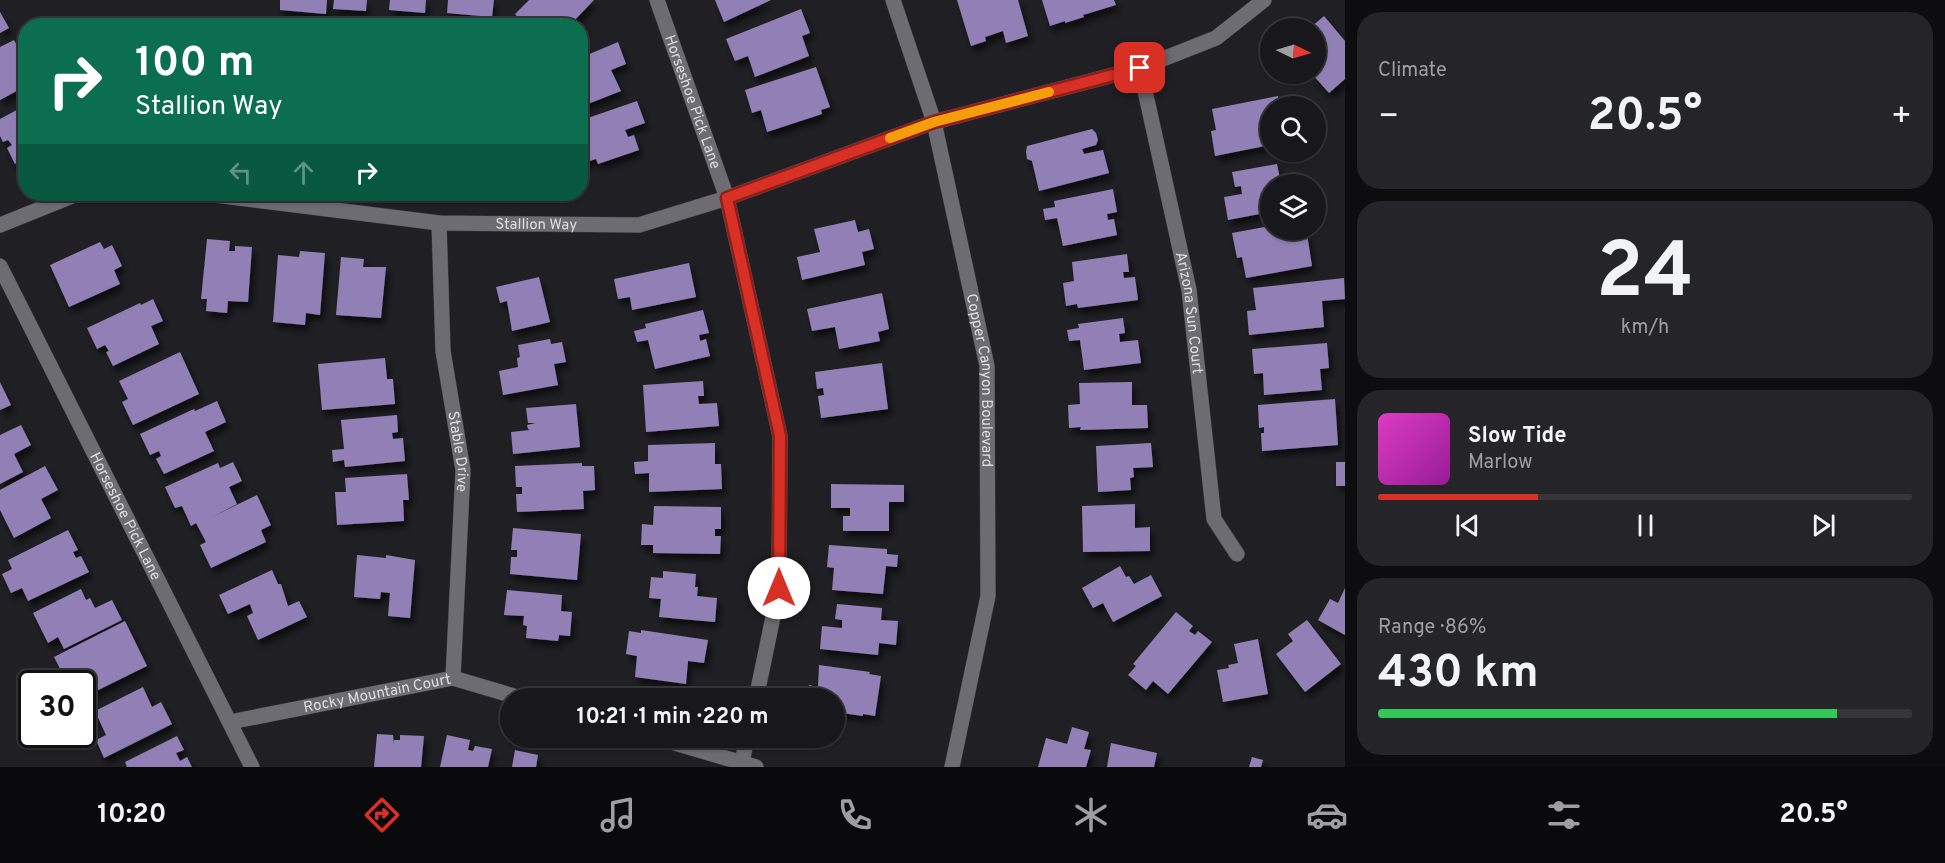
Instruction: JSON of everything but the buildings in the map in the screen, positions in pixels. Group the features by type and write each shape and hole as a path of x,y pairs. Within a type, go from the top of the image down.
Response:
{"street":[{"name":"Horseshoe Pick Lane","path":"657,0 727,198 780,436 779,588 758,688"},
{"name":"Copper Canyon Boulevard","path":"893,0 934,122 987,366 988,596 952,767"},
{"name":"Stallion Way","path":"263,201 439,223 639,225 727,198 934,122 1140,68 1216,38 1264,0"},
{"name":"Arizona Sun Court","path":"1140,68 1189,290 1214,519 1237,554"},
{"path":"0,225 60,201"},
{"name":"Stable Drive","path":"439,223 443,351 463,470 453,678"},
{"name":"Horseshoe Pick Lane","path":"0,266 252,767"},
{"name":"Rocky Mountain Court","path":"230,722 453,678 500,692"},
{"path":"689,748 746,766 747,748"}],"slow traffic":[{"path":"890,138 934,122 1049,92"}],"route":[{"path":"779,588 780,436 727,198 934,122 1140,68"}]}
